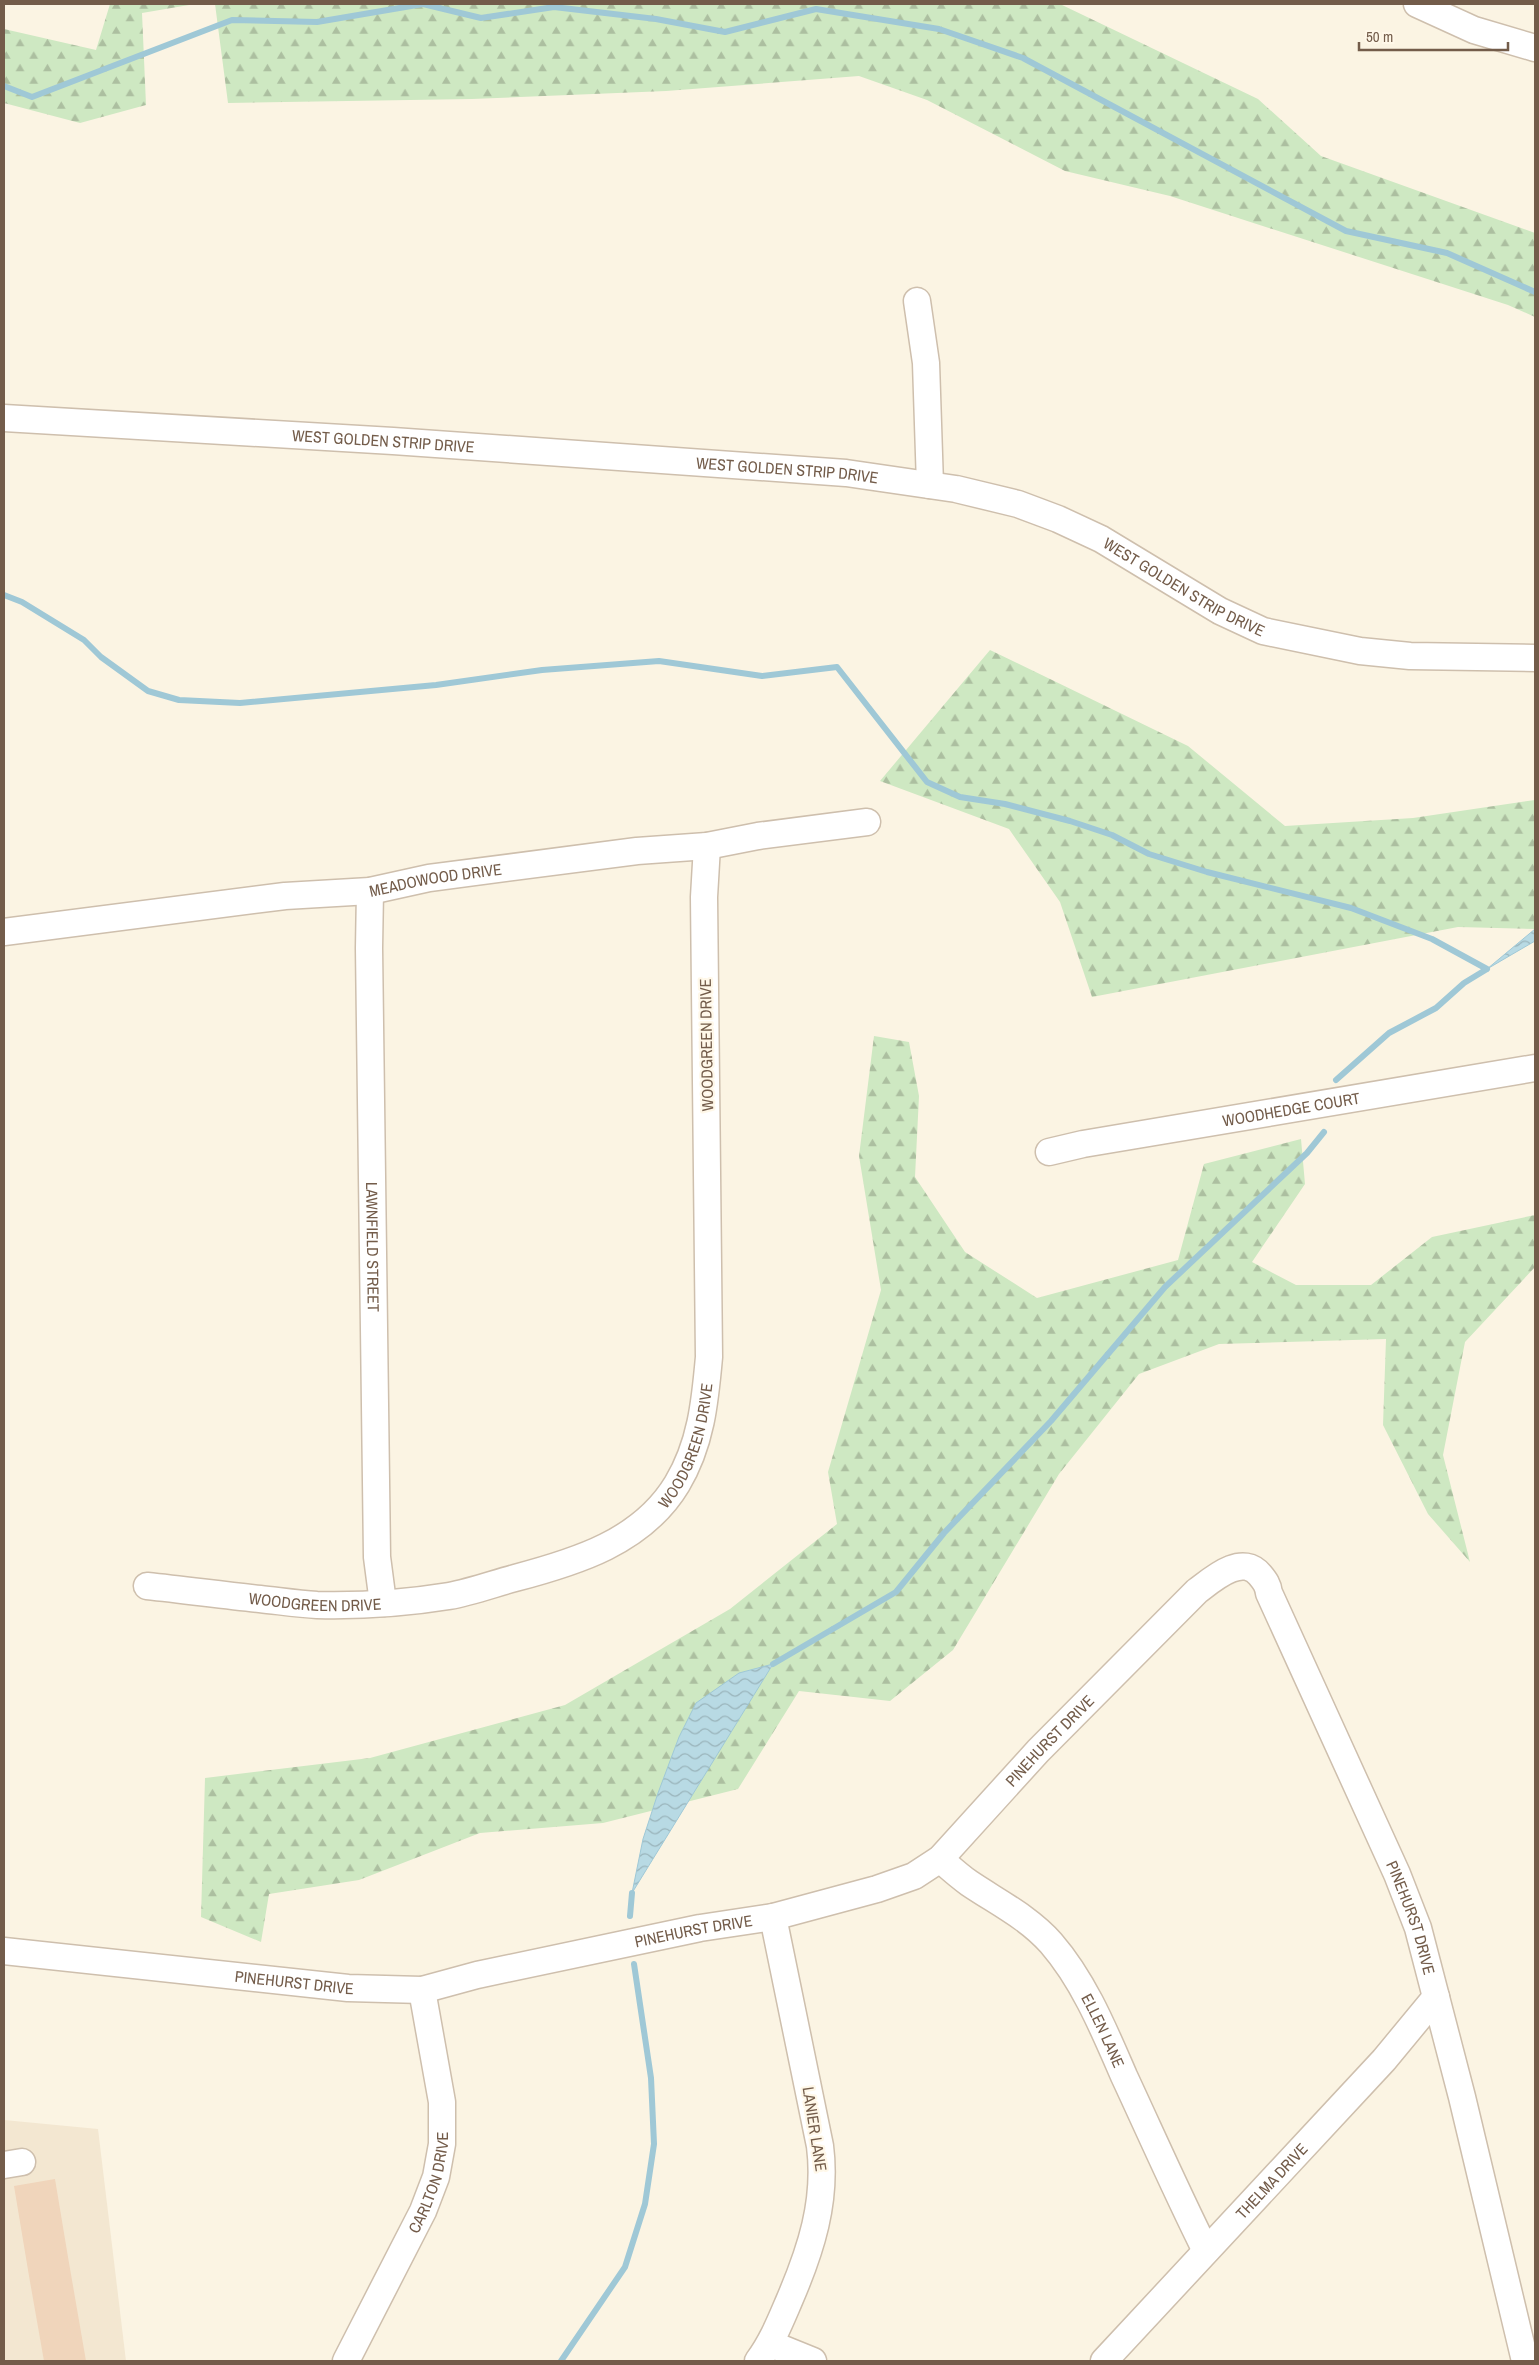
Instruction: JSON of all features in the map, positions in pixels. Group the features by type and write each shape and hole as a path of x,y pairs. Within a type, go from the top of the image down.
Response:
{"street":[{"path":"1417,4 1474,30 1535,48"},
{"path":"917,301 926,363 930,485"},
{"name":"WEST GOLDEN STRIP DRIVE","path":"4,418 393,441 846,472 930,485 1018,504 1058,519 1101,539 1220,611 1263,631 1294,639 1360,651 1462,659 1535,658"},
{"name":"MEADOWOOD DRIVE","path":"4,932 285,896 370,891 429,878 637,851 707,846 758,836 867,822"},
{"name":"WOODGREEN DRIVE","path":"147,1586 316,1605 382,1603 450,1596 560,1566 596,1552 630,1533 656,1512 676,1485 691,1457 705,1410 710,1357 704,897 707,846"},
{"name":"LAWNFIELD STREET","path":"370,891 369,948 377,1557 382,1603"},
{"name":"WOODHEDGE COURT","path":"1048,1152 1083,1144 1535,1068"},
{"name":"PINEHURST DRIVE","path":"4,1951 348,1988 422,1990 477,1975 691,1930 774,1917 900,1882 914,1876 940,1859 964,1830 1038,1751 1197,1591 1224,1571 1236,1567 1248,1567 1257,1571 1268,1585 1269,1593 1288,1638 1397,1874 1418,1928 1462,2097 1525,2361"},
{"name":"ELLEN LANE","path":"940,1859 969,1883 1000,1901 1033,1926 1065,1960 1104,2030 1182,2205 1206,2251"},
{"name":"LANIER LANE","path":"764,2353 802,2272 813,2237 820,2204 822,2179 820,2146 774,1917"},
{"name":"CARLTON DRIVE","path":"346,2361 423,2211 436,2177 442,2144 442,2102 422,1990"},
{"name":"THELMA DRIVE","path":"1104,2361 1384,2060 1436,1997"},
{"path":"764,2353 812,2361"}],"shaded area":[{"path":"4,2120 98,2129 126,2361 4,2361"}],"green space":[{"path":"110,4 195,4 142,13 146,105 80,123 4,103 4,29 96,50"},
{"path":"215,4 1060,4 1258,99 1321,156 1535,233 1535,317 1508,305 1170,196 1065,171 927,100 859,76 666,91 472,99 228,103"},
{"path":"990,650 1188,746 1285,826 1413,818 1535,800 1535,929 1458,927 1092,997 1060,902 1009,829 880,781"},
{"path":"874,1036 909,1042 919,1096 915,1177 965,1252 1037,1298 1178,1260 1204,1164 1301,1139 1305,1184 1252,1262 1296,1285 1371,1285 1432,1237 1535,1215 1535,1267 1465,1342 1443,1455 1470,1562 1428,1514 1383,1425 1386,1339 1219,1344 1139,1374 1059,1474 953,1650 890,1701 799,1691 738,1789 603,1823 480,1833 359,1880 269,1894 261,1942 201,1917 205,1778 370,1758 565,1705 730,1609 837,1524 828,1472 881,1290 859,1156"}],"water":[{"path":"1535,929 1535,941 1487,969"},
{"path":"773,1664 632,1893 643,1839 658,1793 679,1737 696,1703 739,1673"}],"building":[{"path":"55,2179 86,2361 44,2361 29,2276 14,2186"}],"waterway":[{"path":"4,86 32,97 232,20 317,22 423,4 481,18 554,7 656,19 725,32 816,9 939,29 1023,58 1346,231 1447,253 1535,292"},
{"path":"4,595 22,602 84,640 101,657 148,691 179,700 240,703 436,685 542,670 659,661 762,676 837,667 927,782 960,797 1005,804 1070,821 1112,835 1149,854 1207,872 1351,908 1432,939 1487,969"},
{"path":"1336,1080 1389,1033 1436,1008 1464,983 1487,969"},
{"path":"773,1664 896,1592 944,1533 1051,1421 1165,1287 1307,1153 1324,1132"},
{"path":"630,1916 632,1893"},
{"path":"561,2361 625,2267 645,2204 654,2144 651,2078 634,1964"}]}
